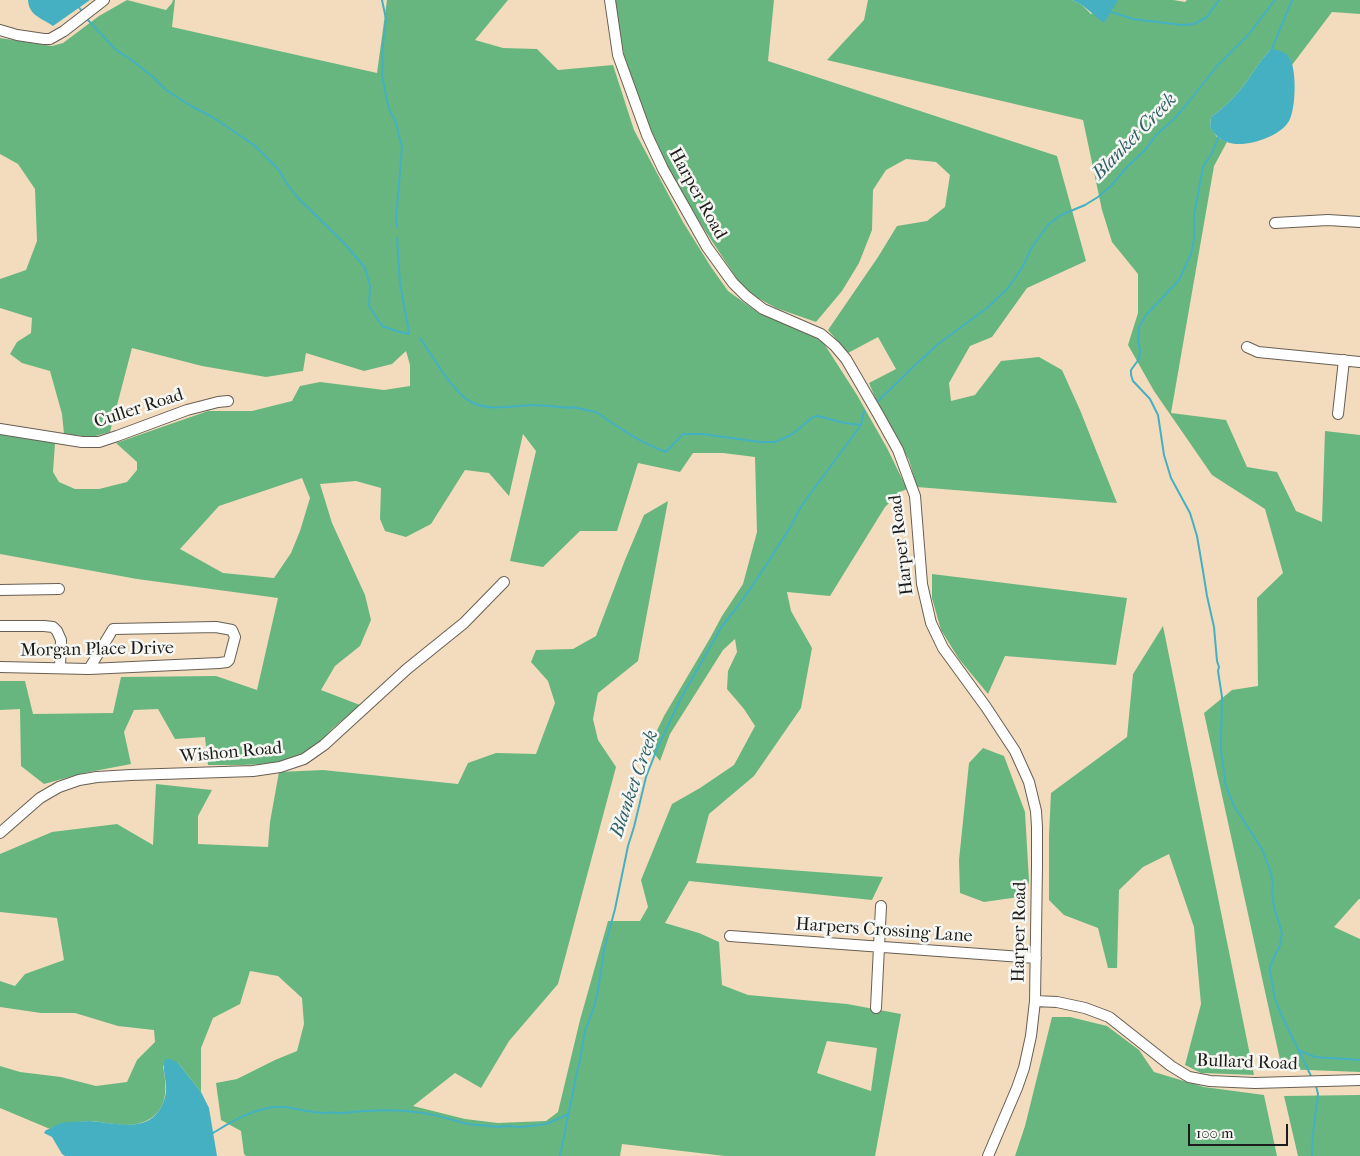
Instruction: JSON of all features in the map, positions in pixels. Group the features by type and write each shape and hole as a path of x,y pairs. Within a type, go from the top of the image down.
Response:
{"street":[{"path":"0,30 17,35 50,39 64,31 104,0"},
{"name":"Harper Road","path":"610,0 618,55 647,135 663,169 707,247 733,283 746,296 763,309 821,334 835,346 846,359 898,450 915,496 921,575 926,609 931,623 943,648 1015,751 1022,764 1033,796 1036,811 1037,847 1035,1001 1031,1036 1024,1068 1017,1088 988,1156"},
{"path":"1275,223 1328,220 1360,222"},
{"path":"1247,348 1258,352 1360,362"},
{"path":"1338,414 1344,360"},
{"name":"Culler Road","path":"0,428 82,442 99,442 187,410 228,401"},
{"name":"Wishon Road","path":"0,833 40,798 59,787 79,780 131,775 253,771 280,767 304,759 324,745 407,669 464,622 504,582"},
{"path":"0,590 59,589"},
{"path":"0,626 53,627 61,640 60,668"},
{"name":"Morgan Place Drive","path":"0,667 89,669 227,662 235,637 232,630 216,627 113,629 89,669"},
{"path":"876,1008 881,906"},
{"name":"Harpers Crossing Lane","path":"730,936 1036,958"},
{"name":"Bullard Road","path":"1035,1001 1057,1002 1085,1008 1109,1017 1171,1066 1189,1077 1210,1081 1255,1083 1360,1080"}],"green space":[{"path":"127,0 166,10 175,0 172,27 377,73 387,0 508,0 475,40 503,48 537,49 558,70 613,65 634,130 683,222 728,291 760,314 797,328 823,342 857,395 887,448 907,489 900,492 885,507 830,596 787,592 791,611 812,648 801,708 754,776 709,814 696,863 883,877 872,900 689,881 665,923 699,933 719,942 722,985 748,995 847,1004 901,1014 875,1156 725,1156 622,1144 620,1156 246,1156 244,1154 241,1131 221,1120 216,1083 237,1079 297,1051 304,1024 302,998 278,976 250,971 240,1004 213,1018 201,1048 201,1092 178,1063 163,1066 165,1092 159,1111 147,1121 132,1125 86,1121 61,1124 50,1129 0,1108 0,1066 20,1072 61,1077 96,1086 127,1082 137,1060 155,1042 154,1030 118,1026 75,1013 41,1013 0,1007 0,981 15,986 25,974 64,960 57,918 0,912 0,854 52,832 117,824 153,845 156,784 212,790 198,816 198,844 268,847 270,822 279,772 323,770 458,784 468,763 496,753 536,754 555,703 548,681 531,662 536,650 573,649 596,636 644,515 668,501 638,661 598,693 593,719 598,740 616,767 558,984 509,1041 481,1088 455,1073 413,1106 465,1119 498,1123 546,1121 558,1112 580,1020 608,921 640,921 648,907 641,880 672,804 734,765 755,726 727,689 728,671 737,652 735,639 723,650 670,734 660,761 649,747 664,716 722,616 743,584 757,532 755,457 723,453 693,453 680,472 638,463 617,531 580,531 543,567 510,561 536,451 523,434 509,496 489,473 465,470 431,524 406,537 385,531 380,519 381,488 356,481 320,484 332,523 365,595 371,620 360,646 335,666 321,690 360,705 314,747 291,759 277,762 248,765 208,765 205,737 175,739 158,709 134,710 124,732 131,764 84,773 44,784 21,766 20,709 0,710 0,681 25,681 33,714 113,713 121,677 216,676 257,690 278,598 137,579 0,554 0,433 55,443 53,472 59,482 75,489 99,489 127,482 137,470 137,462 116,443 208,411 252,411 292,401 300,386 320,382 384,390 410,386 410,365 406,351 392,364 364,371 306,353 303,371 266,377 202,366 132,348 110,432 92,437 64,434 62,414 50,371 22,363 10,354 17,342 31,333 32,318 0,308 0,279 26,270 37,241 35,189 18,164 0,154 0,38 52,46 63,43 99,16","holes":["302,478 310,498 291,553 274,578 223,573 180,549 219,506","827,1041 877,1048 871,1091 817,1073"]},
{"path":"615,0 774,0 768,61 1057,156 1086,261 1027,288 992,337 970,346 949,383 951,401 975,395 1001,361 1039,357 1062,370 1117,503 917,487 909,460 881,412 869,383 896,369 878,337 848,353 828,330 897,226 927,221 945,207 950,175 936,162 906,159 886,170 873,190 872,230 859,263 842,291 816,322 776,308 745,291 702,226 666,165 634,90 625,61"},
{"path":"868,0 1072,0 1082,5 1091,14 1118,0 1173,0 1185,2 1187,0 1360,0 1360,14 1332,12 1292,65 1289,57 1271,49 1237,94 1211,117 1210,127 1217,137 1227,142 1214,166 1171,413 1226,420 1247,467 1277,472 1296,511 1322,522 1325,431 1360,435 1360,899 1334,927 1360,939 1360,1072 1282,1069 1204,713 1232,690 1258,686 1257,598 1283,573 1265,509 1212,475 1154,391 1128,345 1138,313 1138,274 1112,242 1102,210 1083,120 827,60 864,20"},
{"path":"932,574 1127,598 1116,665 1005,656 988,694 959,659 941,630 932,598"},
{"path":"1163,626 1254,1075 1201,1073 1185,1065 1201,1004 1194,927 1169,854 1143,867 1119,890 1117,968 1108,968 1098,928 1064,915 1049,900 1051,793 1127,737 1133,674"},
{"path":"983,748 1004,756 1025,812 1029,881 1026,896 984,902 960,893 959,860 969,763"},
{"path":"1052,1017 1070,1017 1107,1026 1139,1050 1154,1072 1204,1087 1264,1095 1277,1156 1015,1156 1025,1126"},
{"path":"1360,1095 1360,1156 1298,1156 1284,1096"}],"water":[{"path":"28,0 90,0 53,26 33,13"},
{"path":"1072,0 1118,0 1104,23 1082,5"},
{"path":"1271,49 1285,53 1292,62 1295,89 1289,121 1270,137 1252,143 1234,144 1224,141 1210,127 1211,117 1237,94"},
{"path":"165,1059 178,1063 201,1092 209,1108 217,1156 65,1156 52,1137 44,1133 46,1130 65,1122 90,1121 124,1125 144,1122 153,1117 160,1109 165,1097"}],"waterway":[{"path":"382,0 386,19 382,54 382,76 389,109 396,123 402,148 396,219 397,227"},
{"path":"1110,10 1133,19 1182,25 1194,24 1207,17 1219,0"},
{"name":"Blanket Creek","path":"876,403 938,344 987,308 1008,288 1022,268 1032,247 1049,224 1061,215 1085,205 1111,186 1146,149 1156,135 1173,120 1217,66 1248,35 1275,0"},
{"path":"1271,51 1292,0"},
{"path":"78,6 81,10"},
{"path":"87,19 117,51 153,77 166,90 214,118 254,145 279,170 298,198 345,244 365,268 370,286 369,306 382,326 409,334"},
{"path":"1219,136 1212,153 1203,167 1194,215 1194,239 1191,254 1179,280 1146,315 1139,327 1139,359 1131,370 1131,375 1133,381 1150,399 1158,415 1164,455 1171,478 1190,513 1197,536 1214,627 1219,667 1222,697 1221,751 1225,783 1234,806 1262,849 1271,873 1274,907 1282,933 1280,945 1270,966 1275,999 1311,1076"},
{"path":"397,238 400,283 409,333"},
{"path":"420,338 458,392 473,403 487,407 531,405 572,407 596,412 638,439 666,452 683,434 702,434 760,442 775,442 791,435 813,417 818,416 844,423 861,425"},
{"name":"Blanket Creek","path":"560,1156 585,1031 598,991 604,950 628,846 646,777 657,749 681,698 722,626 759,576 810,494 861,425 864,411"},
{"path":"1300,1051 1315,1057 1360,1060"},
{"path":"1312,1156 1318,1094 1316,1086"},
{"path":"213,1133 246,1115 275,1107 324,1113 377,1110 410,1111 467,1124 501,1127 546,1124 569,1114"}]}
